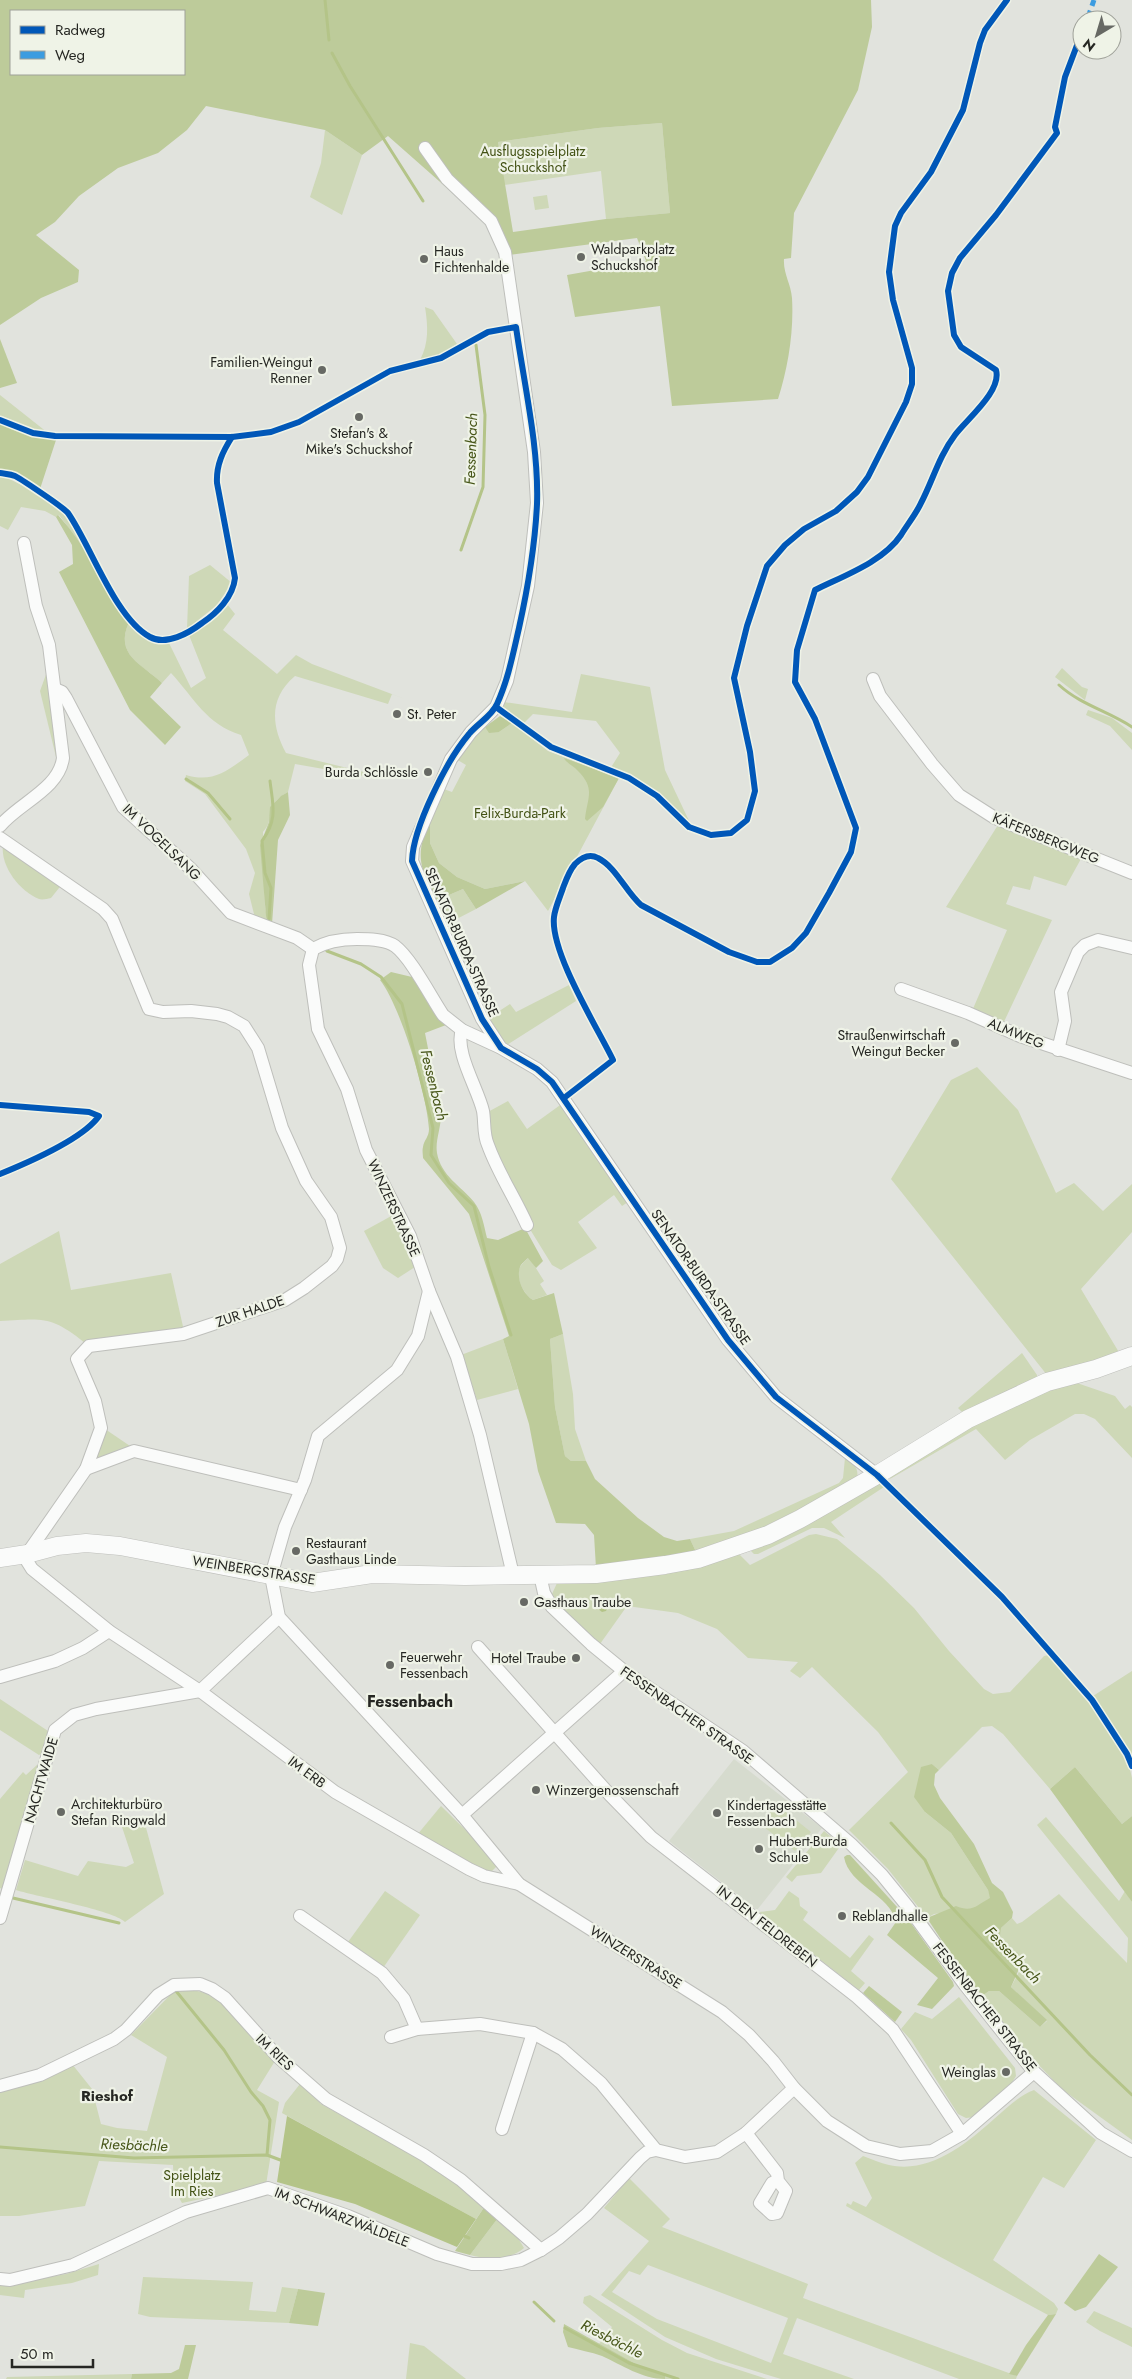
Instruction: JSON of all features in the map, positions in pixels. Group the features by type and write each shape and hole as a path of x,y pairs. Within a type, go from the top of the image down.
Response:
{"street":[{"name":"SENATOR-BURDA-STRASSE","path":"425,148 452,185 491,220 505,252 534,452 537,504 528,586 507,681 496,707 471,732 451,759 413,848 412,861 482,1020 501,1048"},
{"path":"0,826 7,817 56,778 62,768 63,758 49,645 36,606 24,543"},
{"name":"KÄFERSBERGWEG","path":"873,679 880,696 932,764 959,795 995,818 1132,872"},
{"name":"IM VOGELSANG","path":"55,688 62,692 66,698 122,807 191,869 231,913 297,938 313,950"},
{"name":"ZUR HALDE","path":"0,838 103,909 112,919 149,1009 162,1012 191,1011 228,1017 244,1026 258,1048 282,1128 306,1181 331,1217 338,1234 340,1248 337,1259 304,1288 285,1300 183,1334 89,1346 80,1353 76,1359 95,1401 102,1428 86,1469 27,1554"},
{"path":"313,950 323,943 343,939 371,939 394,945 405,956 443,1015 462,1030 459,1036 483,1112 484,1131 488,1145 527,1225"},
{"path":"1058,1050 1065,1021 1061,992 1078,952 1085,945 1098,940 1132,948"},
{"name":"WINZERSTRASSE","path":"313,950 309,965 318,1029 346,1089 366,1150 410,1236 429,1291"},
{"name":"ALMWEG","path":"901,988 1058,1050 1132,1072"},
{"name":"SENATOR-BURDA-STRASSE","path":"462,1030 482,1020"},
{"name":"SENATOR-BURDA-STRASSE","path":"462,1030 501,1048 537,1069 552,1082 728,1340 776,1397 877,1475"},
{"path":"200,1691 211,1683 279,1617 271,1576 285,1527 301,1490 318,1436 397,1370 418,1336 429,1291"},
{"path":"429,1291 457,1357 475,1416 513,1575"},
{"name":"WEINBERGSTRASSE","path":"0,1558 27,1554 57,1546 86,1543 112,1545 312,1583 372,1574 540,1575 632,1570 698,1558 768,1535 877,1475 968,1419 1047,1382 1096,1369 1132,1356"},
{"path":"86,1469 134,1451 301,1490"},
{"name":"IM ERB","path":"27,1554 27,1561 32,1569 109,1631 200,1691 342,1797 469,1869 484,1876 519,1884"},
{"name":"FESSENBACHER STRASSE","path":"540,1575 544,1593 558,1614 624,1671 743,1751 851,1844 882,1875 908,1907 965,1985 1034,2072 1101,2133 1132,2151"},
{"name":"WINZERSTRASSE","path":"279,1617 462,1815 519,1884 722,2012 749,2035 794,2088 826,2121 866,2146 900,2154 932,2151 962,2134 1034,2072"},
{"path":"0,1678 55,1661 83,1648 109,1631"},
{"name":"IN DEN FELDREBEN","path":"478,1647 610,1795 651,1837 857,1997 892,2030 962,2134"},
{"path":"462,1815 624,1671"},
{"name":"NACHTWAIDE","path":"0,1918 55,1730 74,1715 200,1691"},
{"path":"300,1916 382,1973 404,1999 417,2029"},
{"name":"IM RIES","path":"0,2086 40,2075 114,2039 126,2030 158,1995 174,1985 200,1984 212,1989 225,1998 278,2057 326,2099 424,2155 461,2180 542,2250"},
{"path":"391,2037 417,2029 480,2024 533,2034 562,2050 601,2083 656,2150 685,2157 717,2152 746,2133 794,2088"},
{"path":"502,2129 533,2034"},
{"path":"746,2133 777,2173 778,2181"},
{"name":"IM SCHWARZWÄLDELE","path":"0,2279 10,2280 72,2266 186,2212 268,2188 348,2216 438,2254 472,2264 500,2264 521,2260 542,2250 587,2214 640,2158 647,2152 656,2150"}],"shaded area":[{"path":"0,0 871,0 872,27 858,90 794,213 791,258 784,259 792,298 791,336 785,375 778,399 672,406 660,306 575,317 567,275 646,261 637,238 509,255 494,220 456,196 388,136 362,155 325,130 206,106 187,130 158,153 118,168 79,196 55,222 36,235 79,270 78,282 41,298 0,325","holes":["662,123 670,213 606,219 513,232 498,142 598,128"]},
{"path":"0,339 17,383 0,388"},
{"path":"0,421 28,434 56,440 40,489 15,475 0,471"},
{"path":"58,515 87,553 129,622 125,633 125,643 132,658 162,683 150,697 181,727 165,745 130,710 59,572 73,564 72,545 56,517"},
{"path":"500,716 512,723 499,732 489,733 485,727"},
{"path":"564,758 619,778 603,807 587,821 585,819 589,789 587,783 584,777"},
{"path":"288,792 290,815 278,840 272,924 268,923 266,916 260,845 269,822 270,807"},
{"path":"430,816 430,843 439,863 457,877 485,889 525,881 476,909 463,889 435,901 425,877 421,859 422,841"},
{"path":"391,972 412,977 446,1025 425,1033 441,1115 437,1139 439,1161 452,1180 477,1206 487,1238 498,1240 525,1228 543,1261 536,1268 528,1258 521,1266 519,1276 523,1290 533,1300 554,1293 563,1334 550,1339 555,1407 565,1456 571,1461 586,1461 595,1479 638,1518 664,1537 677,1541 690,1539 697,1554 596,1568 594,1535 585,1524 556,1523 538,1471 529,1424 503,1339 509,1336 469,1214 423,1158 424,1142 429,1129 418,1074 396,1010 380,980"},
{"path":"607,1599 609,1605 606,1611 602,1612 592,1604 594,1600"},
{"name":"Hubert-Burda Schule","path":"734,1759 822,1828 757,1910 669,1841"},
{"path":"932,1764 939,1770 935,1774 934,1785 940,1798 974,1844 992,1883 1003,1892 1013,1912 1012,1918 1001,1928 1000,1939 1003,1948 1017,1952 1023,1960 1011,1987 1047,2020 1040,2027 999,1991 989,1991 982,1996 971,1985 927,1918 956,1906 966,1909 974,1907 990,1898 988,1890 951,1833 925,1812 914,1797 921,1767"},
{"path":"1075,1767 1122,1824 1132,1816 1132,1902 1050,1789"},
{"path":"850,1855 908,1919 953,1982 954,1986 932,2009 917,2005 938,1978 887,1935 896,1922 892,1912 886,1904 853,1875 847,1867 844,1857"},
{"path":"869,1986 902,2012 895,2022 863,1993"},
{"path":"287,2116 476,2219 457,2247 355,2204 277,2182"},
{"path":"485,2206 498,2218 470,2255 455,2251"},
{"path":"1099,2254 1118,2267 1086,2307 1075,2311 1064,2303"},
{"path":"298,2289 325,2293 318,2326 289,2323"},
{"path":"1056,2314 1017,2376 1009,2374 1026,2345 1048,2315"},
{"path":"564,2324 641,2367 665,2374 665,2379 648,2377 602,2356 568,2347 563,2332"},
{"path":"185,2345 196,2345 188,2379 131,2379 132,2374 171,2373 179,2369"}],"green space":[{"name":"Ausflugsspielplatz Schuckshof","path":"662,123 670,213 606,219 601,171 504,185 498,142 598,128"},
{"path":"325,130 362,155 342,215 310,197 321,163"},
{"path":"547,195 549,208 535,210 533,197"},
{"path":"425,307 433,310 457,344 441,354 420,360 427,334"},
{"path":"0,395 48,433 23,428 0,417"},
{"path":"3,476 30,489 64,513 92,559 59,515 56,517 45,511 21,507 8,530 0,526 0,477"},
{"path":"210,565 232,583 217,605 187,629 189,576"},
{"path":"227,604 235,614 223,630 277,674 296,655 312,664 392,694 388,704 295,676 281,693 275,712 275,722 286,753 376,775 375,778 295,764 288,792 275,802 267,827 263,832 265,907 268,923 255,918 249,894 255,873 246,849 205,794 185,781 186,775 204,778 219,774 249,755 241,735 219,724 202,710 171,673 162,683 132,658 125,643 125,633 129,622 150,641 169,643 191,688 206,678 189,635"},
{"path":"1062,668 1082,687 1088,689 1085,700 1055,677"},
{"path":"48,669 58,765 40,691"},
{"path":"581,674 650,687 665,770 691,825 641,783 610,769 620,753 596,721 533,714 524,723 503,707 504,702 572,712"},
{"path":"1088,710 1112,718 1132,733 1132,750 1110,726 1086,715"},
{"name":"Felix-Burda-Park","path":"512,723 548,751 619,778 548,911 525,881 485,889 457,877 439,863 430,843 430,816 441,788 452,792 466,765 456,759 467,744 485,727 499,732"},
{"path":"998,825 1082,857 1066,886 1034,876 1030,890 1013,886 1006,904 1052,920 1002,1026 972,1011 1007,930 946,907"},
{"path":"3,845 63,883 51,898 39,899 32,896 19,885 8,870 3,853"},
{"path":"463,889 476,909 445,925 435,901"},
{"path":"569,985 576,1001 507,1045 487,1019 510,1004 516,1012"},
{"path":"977,1067 1018,1110 1056,1193 1074,1183 1103,1211 1132,1184 1132,1232 1081,1289 1120,1354 1047,1375 891,1179 951,1080"},
{"path":"508,1101 527,1129 563,1103 628,1202 622,1206 614,1195 578,1222 597,1248 561,1270 552,1265 528,1226 493,1152 486,1113"},
{"path":"395,1214 404,1231 415,1267 398,1278 383,1268 364,1231"},
{"path":"59,1231 71,1290 171,1273 184,1331 85,1343 63,1327 54,1323 37,1320 0,1321 0,1264"},
{"path":"529,1257 544,1281 540,1284 547,1295 533,1300 526,1294 519,1276 520,1267"},
{"path":"563,1334 573,1394 575,1429 586,1461 571,1461 565,1456 555,1407 550,1339"},
{"path":"503,1339 518,1389 477,1400 461,1355"},
{"path":"1022,1353 1037,1375 1037,1379 990,1398 965,1415 958,1408"},
{"path":"1074,1382 1115,1396 1125,1409 1130,1405 1132,1407 1132,1458 1095,1419 1084,1414 1075,1414 1030,1440 1005,1460 976,1429 890,1479 892,1473 1020,1399"},
{"path":"105,1429 133,1448 96,1459"},
{"path":"845,1458 848,1458 856,1468 856,1481 779,1525 697,1554 690,1539 734,1531 839,1483 843,1478"},
{"path":"876,1481 884,1487 831,1522 845,1538 824,1528 812,1528 758,1554 754,1554 751,1551 771,1542"},
{"path":"816,1534 837,1539 880,1575 914,1608 949,1651 984,1689 993,1694 1010,1692 1044,1656 1049,1655 1098,1714 1120,1748 1132,1778 1132,1816 1122,1824 1075,1767 1050,1789 1003,1734 992,1726 982,1727 939,1770 932,1764 925,1812 951,1833 988,1890 991,1899 975,1909 934,1914 927,1918 888,1869 849,1830 908,1772 878,1732 812,1667 800,1678 790,1671 798,1662 748,1658 717,1629 678,1613 627,1606 600,1644 559,1606 552,1594 557,1583 738,1553 750,1565 809,1535"},
{"path":"1132,1671 1132,1760 1128,1749 1093,1696"},
{"path":"0,1699 48,1731 44,1752 39,1755 0,1730"},
{"path":"37,1765 40,1767 4,1890 0,1888 0,1799 23,1772 26,1775"},
{"path":"776,1804 811,1832 795,1851 760,1824"},
{"path":"441,1806 493,1857 497,1866 491,1872 484,1872 417,1835"},
{"path":"1046,1817 1119,1901 1125,1891 1132,1902 1132,2140 1063,2090 1030,2056 982,1996 989,1991 999,1991 1040,2027 1047,2021 1011,1987 1022,1966 1017,1952 1003,1948 1000,1939 1001,1928 1012,1918 1017,1924 1022,1922 1059,1894 1127,1963 1128,1938 1037,1825"},
{"path":"145,1824 164,1894 125,1922 118,1917 91,1908 16,1890 25,1860 78,1876 88,1861 126,1867 134,1863 122,1827"},
{"path":"824,1831 841,1845 821,1873 797,1876 792,1882 786,1877"},
{"path":"385,1891 420,1915 383,1968 348,1942"},
{"path":"789,1891 799,1898 800,1906 808,1912 803,1920 850,1958 869,1935 874,1939 851,1971 865,1983 859,1990 759,1912 775,1910"},
{"name":"Spielplatz Im Ries","path":"176,1989 201,1992 222,2002 275,2061 257,2090 279,2102 266,2185 182,2203 174,2189 173,2165 99,2161 85,2206 19,2216 0,2216 0,2088 72,2064 92,2089 101,2124 117,2128 147,2131 167,2057 131,2035"},
{"path":"959,1997 1015,2068 1016,2076 1011,2084 975,2117 966,2118 958,2114 911,2040 901,2029 915,2012 932,2019"},
{"path":"300,2084 321,2104 425,2162 483,2203 485,2206 476,2219 282,2113 285,2103"},
{"path":"1034,2090 1096,2140 1064,2188 1043,2177 993,2260 1054,2303 1058,2309 1056,2314 1048,2315 846,2206 847,2203 851,2205 853,2201 866,2207 872,2198 855,2163 863,2156 889,2165 904,2167 933,2161 972,2138 1018,2099"},
{"path":"629,2178 670,2219 662,2227 808,2284 803,2298 1017,2376 1016,2379 959,2379 797,2318 783,2354 854,2379 781,2379 716,2359 665,2337 601,2295 649,2241 604,2208","holes":["648,2265 788,2318 771,2363 657,2319 612,2292 629,2271 640,2275"]},
{"path":"498,2218 518,2238 524,2248 512,2255 498,2258 470,2255"},
{"path":"99,2264 98,2275 72,2283 25,2290 24,2298 0,2295 0,2286 66,2274"},
{"path":"143,2277 253,2282 249,2310 276,2312 282,2287 298,2289 289,2323 150,2317 138,2314"},
{"path":"590,2295 662,2340 687,2353 767,2379 665,2379 665,2374 641,2367 599,2344 612,2327 583,2303 584,2297"},
{"path":"1094,2311 1132,2328 1132,2347 1086,2322"},
{"path":"410,2343 424,2346 466,2379 406,2379"},
{"path":"132,2374 131,2379 6,2379 7,2377"}],"waterway":[{"name":"Fessenbach","path":"325,0 329,40"},
{"name":"Fessenbach","path":"332,53 350,86 423,201"},
{"name":"Fessenbach","path":"461,550 483,487 485,415 476,345"},
{"path":"1059,685 1076,698 1132,727"},
{"path":"186,779 208,793 230,819"},
{"name":"Fessenbach","path":"269,919 271,888 265,873 262,841 270,826 273,812 270,781"},
{"name":"Fessenbach","path":"327,951 361,964 381,977 402,1004 433,1128 431,1155 449,1183 474,1206 489,1267 511,1335"},
{"name":"Fessenbach","path":"891,1823 925,1860 942,1897 1090,2055 1132,2095"},
{"name":"Riesbächle","path":"13,1898 119,1923"},
{"name":"Riesbächle","path":"176,1991 224,2050 251,2092 263,2106 270,2120 267,2155"},
{"name":"Riesbächle","path":"0,2147 134,2158 267,2155 283,2161"},
{"name":"Riesbächle","path":"462,2235 469,2238"},
{"name":"Riesbächle","path":"534,2302 554,2321"},
{"name":"Riesbächle","path":"565,2328 629,2363 678,2379"}],"marked path":[{"path":"1090,10 1094,0"}],"cycle path":[{"path":"496,707 551,747 629,778 657,796 689,827 711,835 731,833 747,820 755,791 750,752 734,678 747,626 767,566 785,545 804,529 836,511 857,492 868,477 906,402 912,384 912,368 893,300 889,272 895,226 901,213 931,172 963,110 985,30 1007,0"},
{"path":"564,1098 613,1060 576,989 559,949 555,932 554,917 556,906 568,876 577,862 588,856 598,858 616,873 641,905 729,952 757,962 770,962 792,948 806,933 851,852 856,828 815,719 795,682 797,650 815,590 873,561 893,545 919,507 949,443 989,396 994,387 996,370 961,347 954,335 948,291 952,273 960,258 996,215 1057,133 1055,127 1065,77 1072,58"},
{"path":"0,420 33,433 55,436 232,437 271,432 299,422 390,371 441,358 488,332 516,327 536,460 537,482 535,535 519,628 510,667 497,704 492,712 469,734 451,760 433,794 418,830 412,861 482,1019 501,1048 537,1069 552,1082 728,1340 776,1397 877,1475 1002,1597 1092,1700 1127,1754 1132,1766"},
{"path":"0,473 15,476 65,510 77,527 104,580 137,628 150,637 163,640 170,639 191,631 208,619 228,598 234,585 235,578 217,483 221,458 232,437"},
{"path":"0,1105 89,1112 99,1116 91,1125 68,1142 0,1174"}],"place":[{"name":"Waldparkplatz Schuckshof","path":"581,257"},
{"name":"Haus Fichtenhalde","path":"424,259"},
{"name":"Familien-Weingut Renner","path":"322,370"},
{"name":"Stefan's & Mike's Schuckshof","path":"359,417"},
{"name":"St. Peter","path":"397,714"},
{"name":"Burda Schlössle","path":"428,772"},
{"name":"Straußenwirtschaft Weingut Becker","path":"955,1043"},
{"name":"Restaurant Gasthaus Linde","path":"296,1551"},
{"name":"Gasthaus Traube","path":"524,1602"},
{"name":"Hotel Traube","path":"576,1658"},
{"name":"Feuerwehr Fessenbach","path":"390,1665"},
{"name":"Winzergenossenschaft","path":"536,1790"},
{"name":"Architekturbüro Stefan Ringwald","path":"61,1812"},
{"name":"Kindertagesstätte Fessenbach","path":"717,1813"},
{"name":"Hubert-Burda Schule","path":"759,1849"},
{"name":"Reblandhalle","path":"842,1916"},
{"name":"Weinglas","path":"1006,2072"}],"district":[{"name":"Fessenbach","path":"410,1701"},
{"name":"Rieshof","path":"107,2096"}]}
